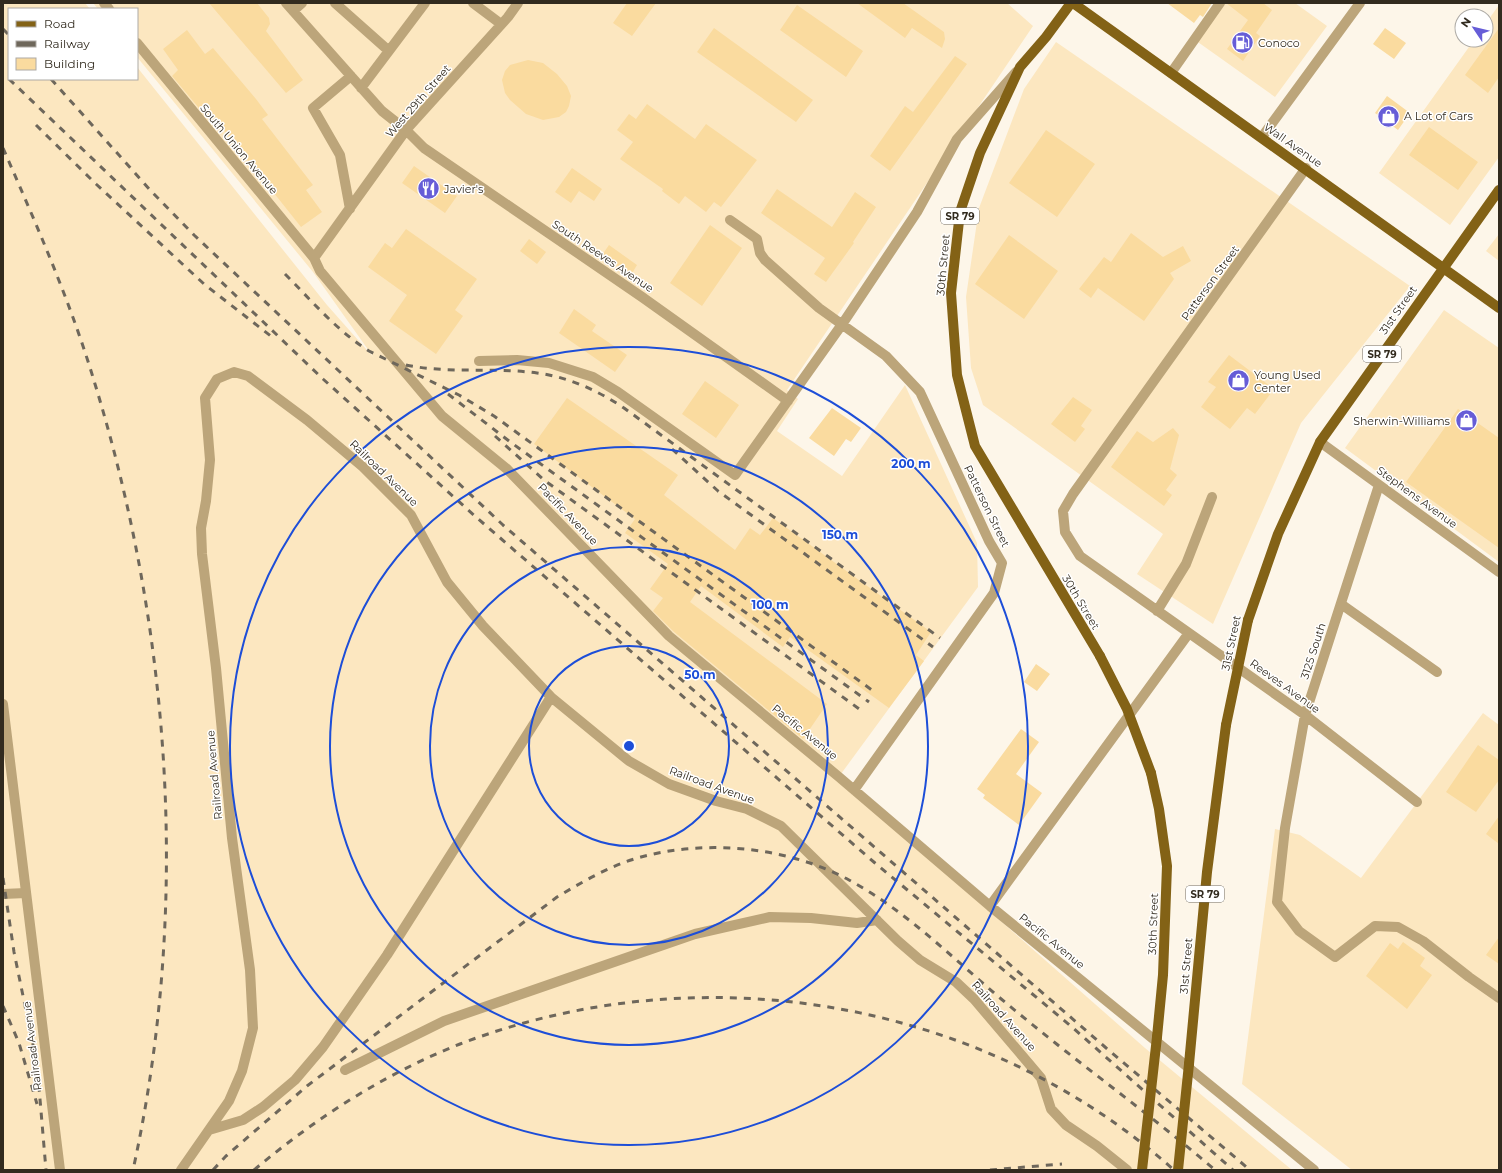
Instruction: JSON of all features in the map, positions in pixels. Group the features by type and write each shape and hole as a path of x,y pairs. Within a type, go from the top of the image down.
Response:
{"main road":[{"name":"30th Street","path":"1072,3 1046,37 1020,67 980,153 960,212 951,293 956,376 974,446 1100,656 1127,709 1151,773 1159,809 1167,866 1163,975 1142,1170"},
{"name":"Wall Avenue","path":"1072,3 1306,168 1499,308"},
{"name":"31st Street","path":"1178,1170 1207,872 1226,725 1248,620 1278,534 1320,442 1443,266 1499,190"}],"street":[{"name":"South Reeves Avenue","path":"286,3 360,88 382,111 406,130 424,148 642,297 788,401"},
{"path":"293,11 302,3"},
{"path":"335,3 389,51"},
{"path":"360,88 425,3"},
{"path":"473,3 501,24"},
{"name":"West 29th Street","path":"314,258 406,130 518,3"},
{"path":"1171,73 1220,3"},
{"path":"1262,138 1360,3"},
{"name":"South Union Avenue","path":"138,44 314,258 320,271"},
{"name":"30th Street","path":"479,361 516,360 549,363 592,377 618,392 735,474 843,324 918,212 957,139 1020,67"},
{"path":"350,209 340,155 313,108 351,76"},
{"name":"Patterson Street","path":"1064,532 1062,511 1073,494 1306,168"},
{"name":"Patterson Street","path":"730,220 757,239 760,253 765,260 819,308 886,356 920,392 989,541 1002,563 994,593 854,790"},
{"name":"Pacific Avenue","path":"320,271 442,416 507,469 669,636 854,790 990,906 1314,1170"},
{"name":"Railroad Avenue","path":"181,1170 229,1101 242,1071 253,1028 250,970 232,838 216,668 202,554 201,528 206,501 210,460 205,398 218,378 234,372 248,376 307,420 363,467 411,515 447,582 482,626 551,697 629,761 669,784 716,801 747,809 781,826 920,960 956,982 974,999 1041,1078 1050,1109 1066,1125 1097,1146 1127,1170"},
{"name":"Stephens Avenue","path":"1320,442 1499,572"},
{"name":"3125 South","path":"1379,485 1304,715 1285,828 1277,902 1299,931 1335,957 1375,926 1398,927 1423,941 1499,998"},
{"path":"1157,611 1186,564 1212,497"},
{"name":"Reeves Avenue","path":"1064,532 1080,556 1304,715 1417,802"},
{"path":"1341,604 1437,672"},
{"path":"990,906 1188,633"},
{"path":"209,1130 243,1120 263,1107 295,1080 323,1048 387,955 551,697"},
{"name":"Railroad Avenue","path":"3,704 60,1170"},
{"path":"3,894 26,893"},
{"path":"345,1070 444,1021 695,934 770,917 811,918 857,923 877,920"}],"shaded area":[{"path":"3,3 85,3 89,8 8,8 8,80 138,80 138,68 327,305 374,358 313,272 138,58 138,8 97,8 93,3 1007,3 1033,26 787,390 798,399 777,431 842,476 905,385 977,543 978,587 838,778 1145,1048 1292,1170 3,1170"},
{"path":"1222,3 1295,3 1327,26 1275,97 1195,40"},
{"path":"1499,5 1499,157 1450,225 1379,173 1468,48 1494,48 1494,12"},
{"path":"1056,42 1410,286 1301,423 1213,624 1137,574 1163,534 983,405 971,368 966,297 979,208 1024,89"},
{"path":"1499,234 1499,261 1486,251"},
{"path":"1444,310 1499,348 1499,562 1345,448"},
{"path":"1483,713 1499,725 1499,1170 1352,1170 1242,1084 1275,829 1300,835 1361,878"}],"building":[{"path":"209,3 257,3 269,18 270,24 266,31 303,80 286,93"},
{"path":"627,3 656,3 632,36 613,23"},
{"path":"857,3 903,3 944,32 945,39 942,48 912,28 905,38"},
{"path":"1167,3 1212,3 1203,17 1200,15 1194,23"},
{"path":"1226,3 1263,3 1272,10 1256,33 1260,36 1243,61 1227,49 1248,20"},
{"path":"797,5 863,51 846,77 780,30"},
{"path":"714,28 813,100 796,122 697,52"},
{"path":"1385,28 1406,43 1394,59 1373,44"},
{"path":"1499,28 1499,77 1488,93 1465,75 1485,48 1494,48 1494,35"},
{"path":"187,30 205,54 213,48 256,99 268,115 262,119 313,185 306,190 322,212 301,227 218,123 214,126 172,76 178,70 163,49"},
{"path":"955,56 967,64 890,171 870,156 905,106 913,112"},
{"path":"528,60 543,63 557,74 567,86 571,96 569,106 566,112 559,117 543,120 526,114 510,100 505,93 502,80 505,71 510,65"},
{"path":"1387,96 1410,113 1398,130 1375,113"},
{"path":"647,104 695,139 706,124 757,160 721,207 714,202 706,212 685,196 679,204 662,191 663,189 620,159 633,142 617,130 629,114 636,119"},
{"path":"1429,127 1478,162 1458,190 1409,155"},
{"path":"1046,130 1095,164 1057,217 1009,183"},
{"path":"414,166 457,196 445,213 402,183"},
{"path":"572,168 602,189 594,201 579,191 571,203 555,192"},
{"path":"777,189 832,227 855,192 876,207 853,242 854,243 826,282 814,274 825,258 761,213"},
{"path":"710,225 742,248 702,306 670,283"},
{"path":"406,229 477,279 455,310 463,316 436,354 389,321 407,295 368,267 385,243 392,248"},
{"path":"1131,233 1163,257 1183,246 1191,261 1170,273 1174,279 1144,321 1098,288 1091,298 1079,289 1104,257 1111,262"},
{"path":"1009,235 1058,271 1024,319 975,284"},
{"path":"529,239 546,252 537,264 520,251"},
{"path":"609,245 637,265 631,275 602,255"},
{"path":"574,309 596,325 592,331 627,355 615,372 559,333"},
{"path":"1229,355 1274,389 1255,414 1247,408 1230,429 1201,407 1216,387 1208,382"},
{"path":"705,381 739,405 716,438 682,414"},
{"path":"1073,397 1092,410 1081,426 1085,429 1075,442 1051,424"},
{"path":"567,398 678,475 664,495 735,550 750,528 760,535 773,518 931,632 916,655 924,661 889,708 790,637 783,647 701,586 690,602 827,704 803,739 673,631 653,611 663,598 650,589 668,564 625,533 635,519 534,444"},
{"path":"832,408 861,428 851,442 846,439 834,456 809,438"},
{"path":"1458,409 1499,438 1499,548 1406,482"},
{"path":"1173,428 1179,435 1170,469 1177,475 1166,490 1172,495 1164,506 1111,467 1137,431 1153,442"},
{"path":"1036,664 1050,674 1037,691 1024,682"},
{"path":"1021,729 1039,742 1016,774 1042,793 1019,825 983,798 985,795 977,789"},
{"path":"1478,745 1499,760 1499,780 1476,812 1446,792"},
{"path":"1499,816 1499,844 1486,834"},
{"path":"1499,937 1499,964 1486,955"},
{"path":"1403,942 1425,958 1420,966 1432,975 1407,1009 1366,976 1390,943 1398,949"}],"railway":[{"path":"3,29 8,34"},
{"path":"10,80 323,379 476,517 875,863 1072,1027 1233,1170"},
{"path":"52,80 151,191 194,235 503,525 1105,1047 1250,1170"},
{"path":"36,125 96,184 204,284 272,337"},
{"path":"3,148 64,294 86,354 95,384 121,480 141,577 156,675 164,774 166,874 162,973 151,1072 133,1170"},
{"path":"285,274 325,315 357,343 369,351 459,395 494,416 876,693"},
{"path":"406,365 438,369 504,370 537,373 571,381 593,390 624,408 940,638"},
{"path":"448,394 509,441 869,702"},
{"path":"495,436 544,480 862,711"},
{"path":"672,449 718,491 933,647"},
{"path":"213,1170 226,1156 307,1086 557,897 598,874 630,860 667,851 693,848 747,849 774,853 825,869 849,880 872,894 915,925 1017,1012 1215,1170"},
{"path":"3,878 14,952 37,1064 46,1170"},
{"path":"254,1170 326,1115 378,1083 404,1069 460,1044 552,1016 646,1001 740,998 835,1008 927,1030 1015,1065 1098,1111 1174,1170"},
{"path":"3,1006 19,1043 37,1104"},
{"path":"990,1170 1062,1164"}],"place":[{"name":"Conoco","path":"1243,43"},
{"name":"A Lot of Cars","path":"1389,116"},
{"name":"Javier's","path":"429,189"},
{"name":"Young Used Center","path":"1239,381"},
{"name":"Sherwin-Williams","path":"1466,421"}]}
